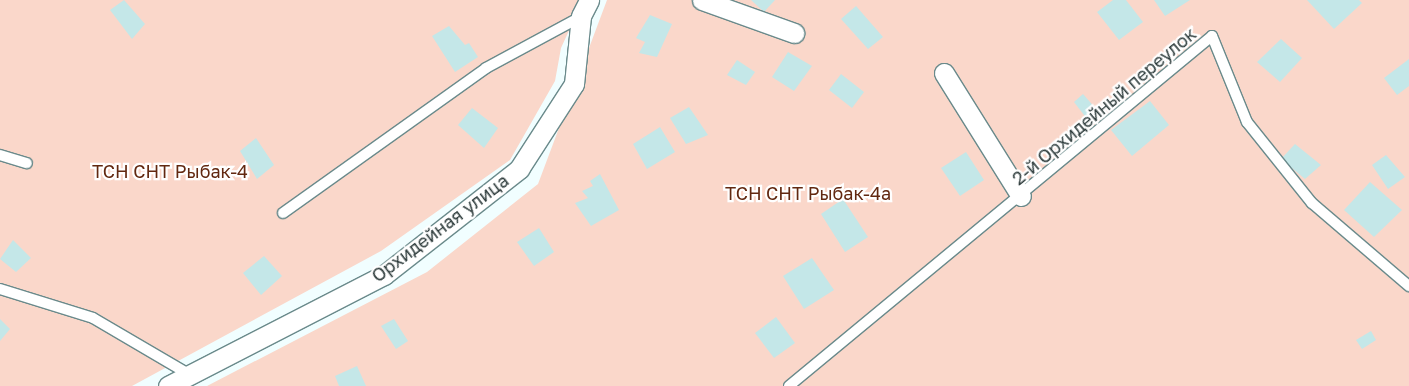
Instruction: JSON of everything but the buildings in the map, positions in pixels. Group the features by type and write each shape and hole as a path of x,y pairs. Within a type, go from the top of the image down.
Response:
{"street":[{"path":"702,0 794,33"},
{"name":"Орхидейная улица","path":"168,386 384,275 519,169 574,84 587,5"},
{"path":"944,73 1021,196"}],"lane":[{"path":"283,213 486,68 587,5"},
{"name":"2-й Орхидейный переулок","path":"789,386 1021,196 1212,36 1247,122 1312,204 1409,286"},
{"path":"0,155 27,163"},
{"path":"0,289 93,318 190,375"}],"green space":[{"name":"ТСН СНТ Рыбак-4","path":"0,0 583,0 561,48 555,81 510,160 381,251 132,386 0,386"},
{"name":"ТСН СНТ Рыбак-4а","path":"607,0 1409,0 1409,386 207,386 427,272 538,184"}]}
